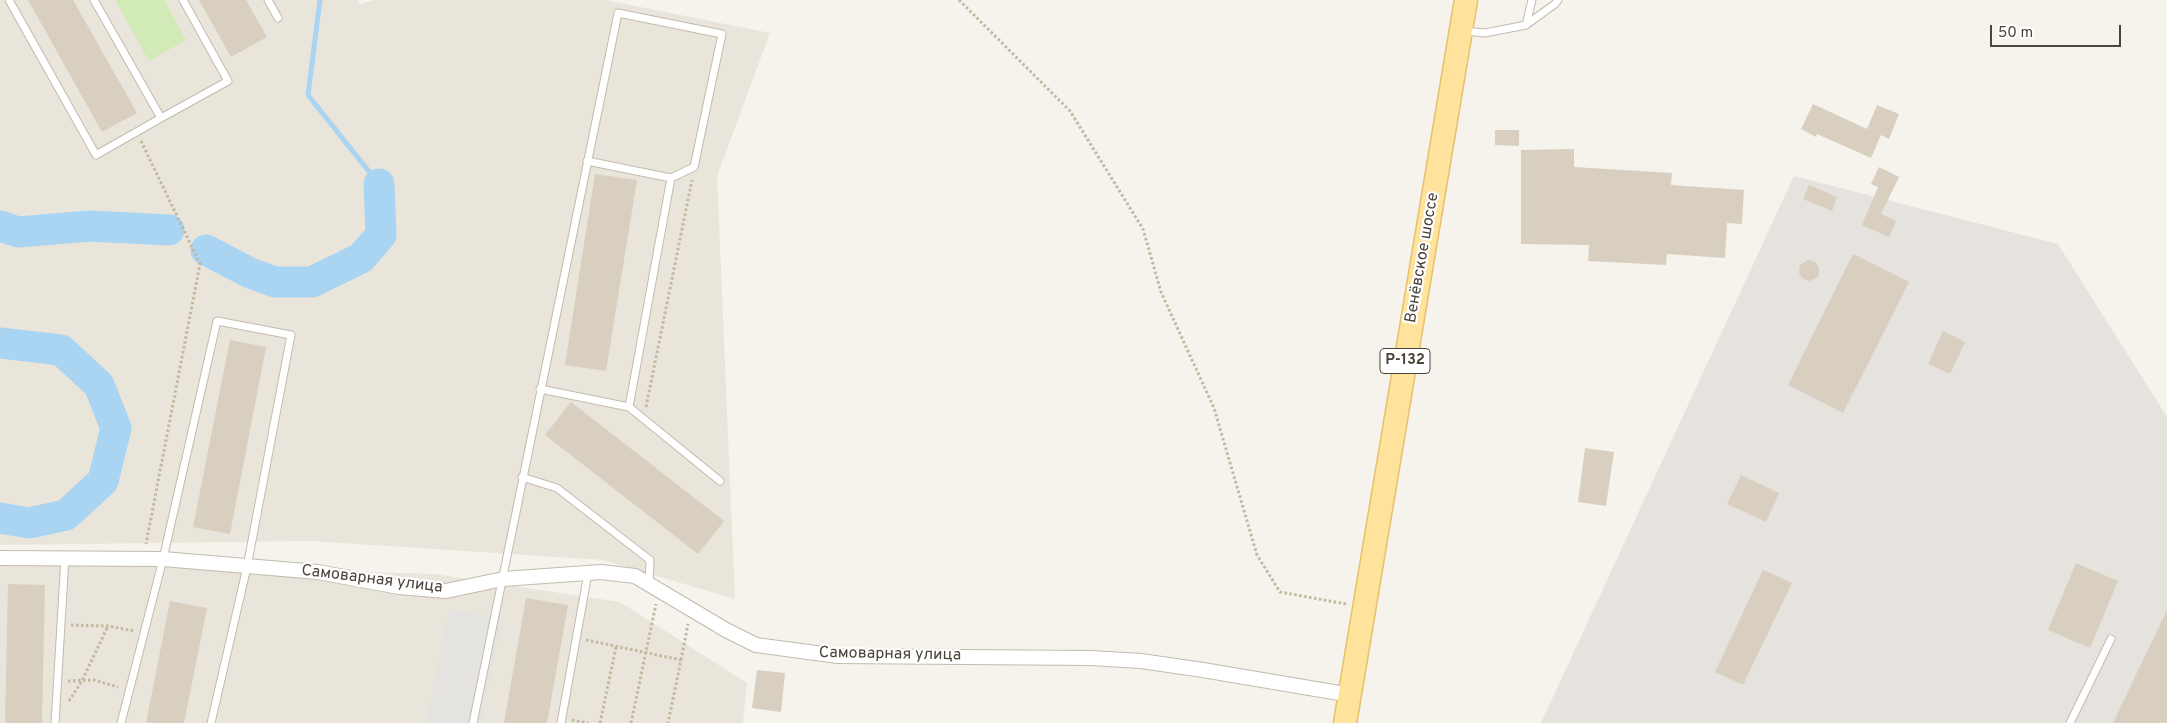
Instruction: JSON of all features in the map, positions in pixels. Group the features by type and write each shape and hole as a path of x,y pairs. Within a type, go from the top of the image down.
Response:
{"main road":[{"name":"Венёвское шоссе","path":"1345,723 1466,0"}],"street":[{"name":"Самоварная улица","path":"0,558 163,559 318,572 399,587 446,591 503,580 601,572 635,576 726,630 756,645 838,656 1091,658 1142,661 1351,695"}],"lane":[{"path":"9,0 96,155 228,80 183,0"},
{"path":"94,0 161,118"},
{"path":"268,0 278,18"},
{"path":"1526,24 1532,0"},
{"path":"1461,31 1485,33 1526,24 1556,4 1558,0"},
{"path":"473,723 522,477 587,161 618,13 722,34 694,167 672,178 587,161"},
{"path":"629,407 672,178"},
{"path":"121,723 163,559 217,321 292,335 246,567 211,723"},
{"path":"540,389 629,407 720,481"},
{"path":"522,477 557,488 650,560 654,586"},
{"path":"55,722 65,558"},
{"path":"561,723 588,573"},
{"path":"2070,723 2111,639"}],"path":[{"path":"959,0 1070,112 1143,229 1162,292 1214,408 1257,555 1280,592 1363,607"},
{"path":"137,132 200,264 143,558"},
{"path":"643,419 694,167"},
{"path":"631,723 646,653 654,586"},
{"path":"668,723 691,609"},
{"path":"61,624 108,626 144,633"},
{"path":"55,722 82,681 108,626"},
{"path":"576,638 681,660"},
{"path":"600,723 616,646"},
{"path":"57,682 94,680 130,691"}],"shaded area":[{"path":"0,0 357,0 360,4 374,0 605,0 770,33 717,176 735,599 603,560 311,541 0,545"},
{"path":"1794,176 2058,244 2167,417 2167,723 1541,723"},
{"path":"0,560 434,574 620,602 747,683 743,723 0,723"},
{"path":"449,609 502,619 481,723 426,723"}],"green space":[{"path":"115,0 164,0 186,40 149,61"}],"building":[{"path":"28,0 73,0 137,113 102,132"},
{"path":"199,0 246,0 267,37 231,57"},
{"path":"1813,104 1867,129 1877,105 1899,114 1889,139 1881,135 1871,158 1817,134 1816,137 1801,129"},
{"path":"1495,130 1519,130 1519,146 1495,145"},
{"path":"1574,149 1574,167 1672,173 1671,185 1744,190 1742,224 1727,223 1725,258 1667,254 1666,265 1588,261 1589,245 1521,244 1521,150"},
{"path":"1879,167 1899,177 1881,214 1896,221 1889,237 1862,225 1878,187 1871,184"},
{"path":"595,174 637,180 606,371 565,365"},
{"path":"1809,185 1837,197 1832,211 1803,199"},
{"path":"1853,254 1909,282 1843,413 1788,385"},
{"path":"1808,260 1815,262 1819,268 1819,276 1810,281 1803,279 1799,273 1800,265"},
{"path":"1943,331 1965,342 1950,374 1928,364"},
{"path":"230,340 266,347 230,534 193,527"},
{"path":"571,402 724,521 698,554 545,435"},
{"path":"1585,448 1614,452 1606,506 1578,502"},
{"path":"1741,475 1779,493 1766,522 1727,504"},
{"path":"2076,563 2118,581 2090,648 2048,630"},
{"path":"1763,570 1792,583 1743,685 1715,672"},
{"path":"8,584 45,585 42,723 5,723"},
{"path":"526,598 568,605 547,723 504,723"},
{"path":"170,601 207,608 184,723 146,723"},
{"path":"2167,610 2167,723 2113,723"},
{"path":"757,670 785,673 781,712 752,708"}],"waterway":[{"path":"320,0 308,95 379,184"},
{"path":"206,250 250,273 275,282 312,282 361,258 381,235 379,184"},
{"path":"0,226 18,232 90,226 169,230"},
{"path":"0,343 61,350 99,385 116,428 103,481 66,515 29,523 0,518"}]}
